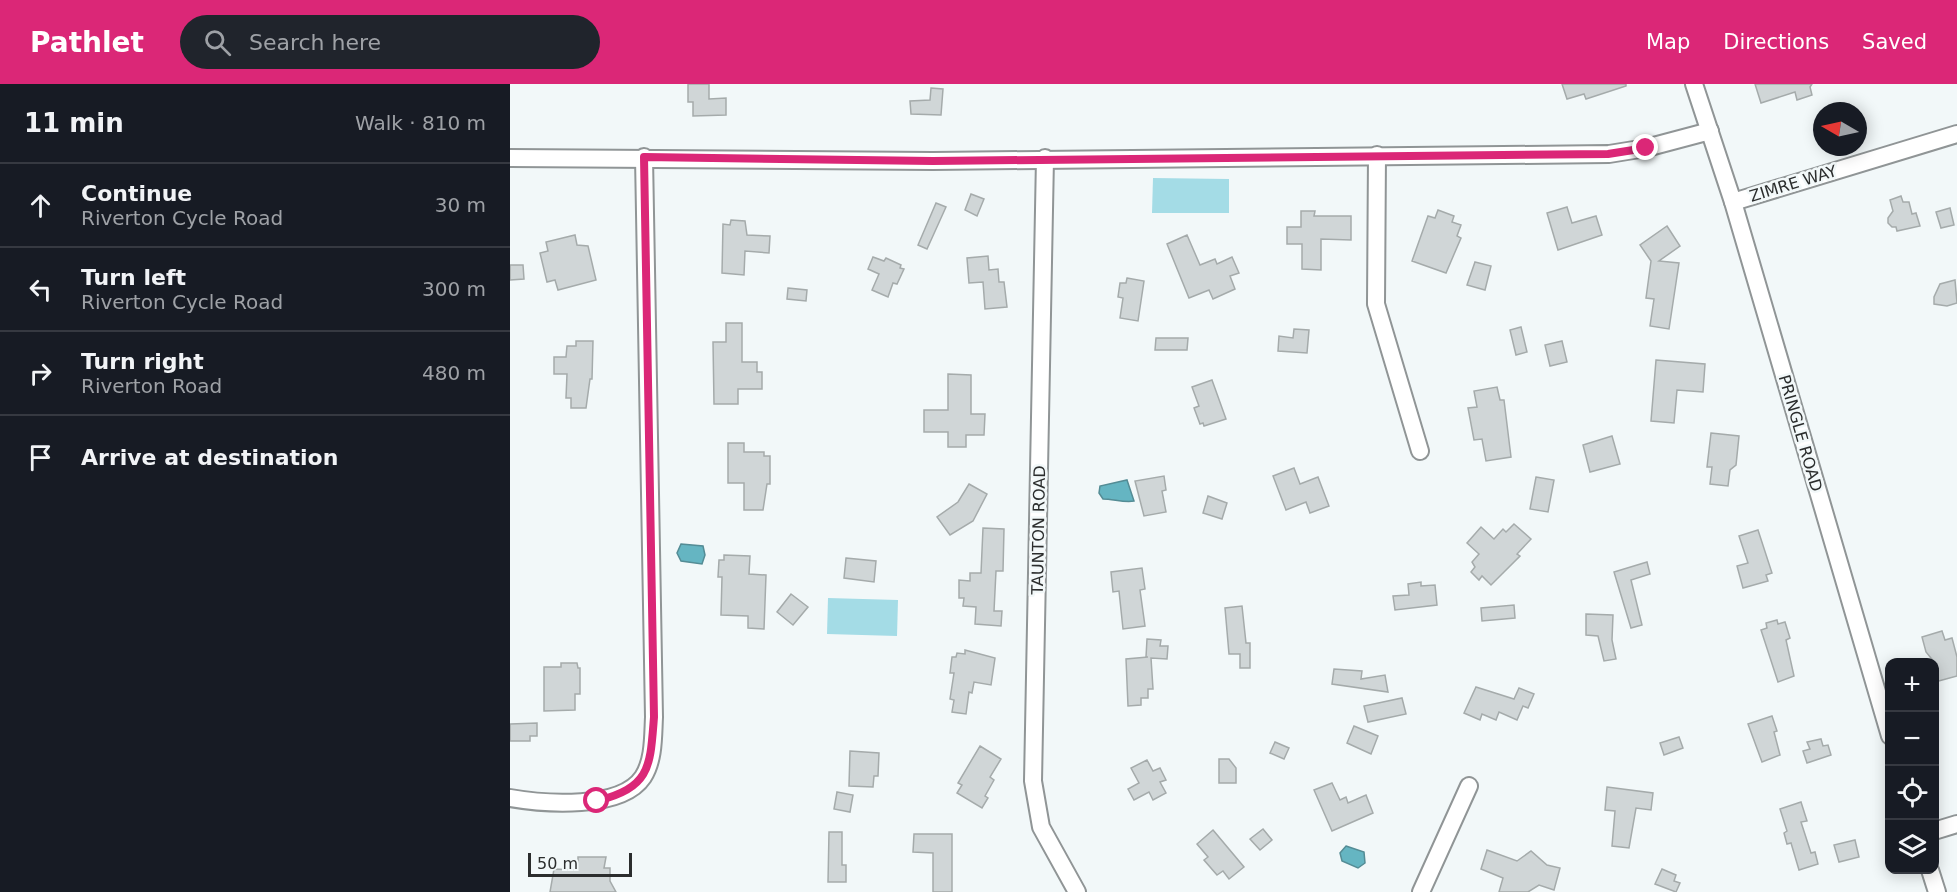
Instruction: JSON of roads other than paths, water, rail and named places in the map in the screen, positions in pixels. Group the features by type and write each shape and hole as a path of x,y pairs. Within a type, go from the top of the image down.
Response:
{"street":[{"name":"PRINGLE ROAD","path":"1694,84 1733,202 1885,719"},
{"path":"510,158 644,157 922,161 1608,154 1646,148 1710,131"},
{"name":"ZIMRE WAY","path":"1733,202 1957,134"},
{"path":"1377,155 1376,304 1420,451"},
{"path":"510,798 532,802 597,801 623,794 643,777 651,755 654,717 644,157"},
{"name":"TAUNTON ROAD","path":"1045,158 1033,781 1041,827 1077,892"},
{"path":"1421,892 1469,786"},
{"path":"1939,830 1957,824"},
{"path":"1931,874 1937,892"}]}
